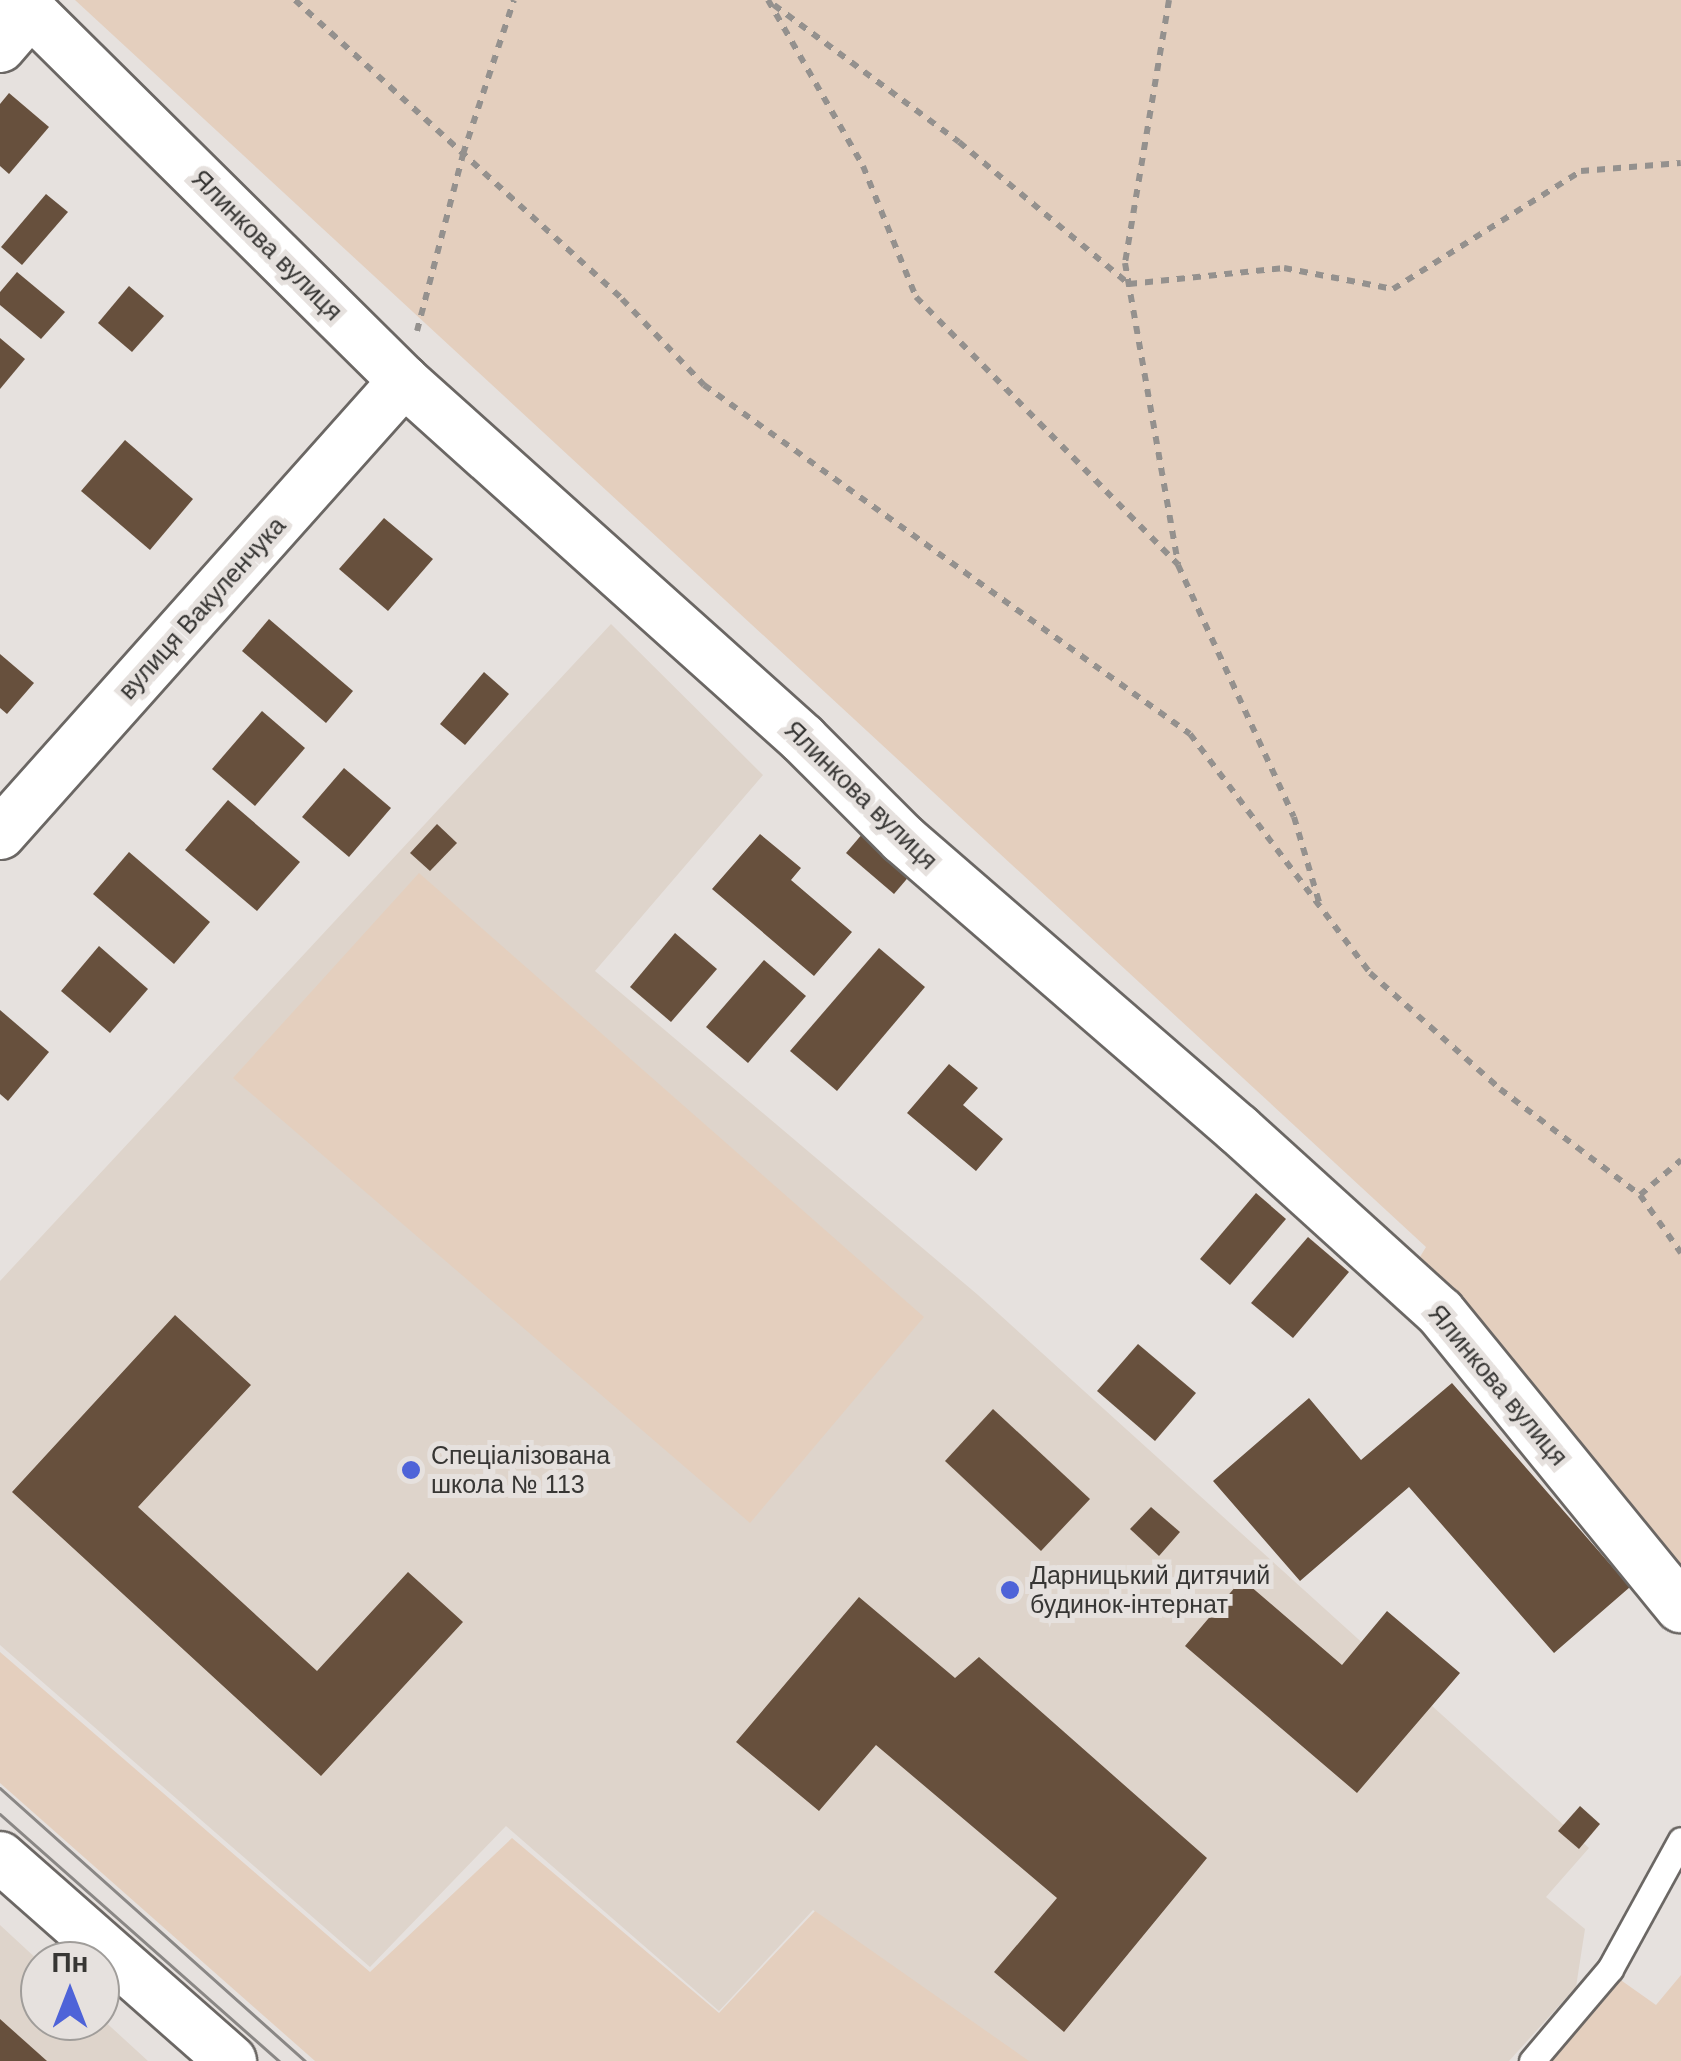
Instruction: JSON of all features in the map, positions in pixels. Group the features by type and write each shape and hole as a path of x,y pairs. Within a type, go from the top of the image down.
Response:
{"street":[{"name":"Ялинкова вулиця","path":"17,19 404,381 804,739 903,839 1238,1129 1440,1312 1681,1608"},
{"name":"вулиця Вакуленчука","path":"0,834 404,381"},
{"path":"0,1857 231,2061"}],"lane":[{"path":"1532,2061 1610,1970 1681,1840"}],"path":[{"path":"295,0 622,299 704,385 1190,734 1370,973 1500,1089 1640,1195 1681,1253"},
{"path":"404,381 463,154 514,0"},
{"path":"769,0 959,142 1129,284 1284,268 1393,289 1581,171 1681,163"},
{"path":"769,0 863,166 916,297 1178,565"},
{"path":"1168,0 1125,263 1178,565 1294,817 1321,908"},
{"path":"1640,1195 1681,1160"}],"shaded area":[{"path":"75,0 1681,0 1681,1566 1409,1275 1426,1247"},
{"path":"611,624 763,775 595,971 978,1295 1589,1848 1546,1897 1585,1929 1576,1987 1509,2061 1018,2061 813,1910 719,2011 506,1826 370,1967 0,1645 0,1281"},
{"path":"419,873 924,1317 750,1523 233,1078"},
{"path":"0,1652 370,1972 512,1838 719,2013 815,1911 1029,2061 315,2061 0,1783"},
{"path":"0,1925 20,1944 20,2041 120,2041 120,2035 148,2061 0,2061"},
{"path":"1681,1975 1681,2061 1542,2061 1615,1976 1656,2005"}],"building":[{"path":"9,93 49,127 9,174 0,166 0,104"},
{"path":"46,194 68,212 22,265 1,247"},
{"path":"17,272 65,312 41,339 0,305 0,292"},
{"path":"129,286 164,316 132,352 98,323"},
{"path":"0,338 25,359 0,389"},
{"path":"125,440 193,499 150,550 81,491"},
{"path":"384,518 433,559 388,611 339,569"},
{"path":"269,619 353,691 326,723 242,651"},
{"path":"0,654 34,683 7,714 0,708"},
{"path":"484,672 509,694 465,745 440,724"},
{"path":"262,711 305,748 255,806 212,769"},
{"path":"344,768 391,808 349,857 302,817"},
{"path":"228,800 300,862 257,911 185,850"},
{"path":"437,824 457,843 430,871 410,853"},
{"path":"869,826 917,867 894,894 846,853"},
{"path":"760,834 801,868 791,880 852,932 814,976 712,889"},
{"path":"129,852 210,922 174,964 93,894"},
{"path":"675,933 717,969 671,1022 630,987"},
{"path":"99,946 148,989 110,1033 61,991"},
{"path":"879,948 925,987 837,1091 790,1051"},
{"path":"764,960 806,996 748,1063 706,1027"},
{"path":"0,1010 49,1052 8,1101 0,1094"},
{"path":"949,1064 978,1088 963,1105 1003,1139 976,1171 907,1113"},
{"path":"1256,1193 1286,1219 1230,1285 1200,1259"},
{"path":"1308,1237 1349,1272 1293,1338 1251,1303"},
{"path":"175,1315 251,1385 138,1507 317,1671 408,1572 463,1622 321,1776 12,1492"},
{"path":"1138,1344 1196,1393 1155,1441 1097,1391"},
{"path":"1452,1383 1630,1587 1554,1653 1409,1487 1300,1581 1213,1481 1309,1398 1361,1460"},
{"path":"993,1409 1090,1499 1041,1551 945,1461"},
{"path":"1151,1507 1180,1532 1159,1556 1130,1529"},
{"path":"1242,1579 1342,1665 1387,1611 1460,1673 1357,1793 1185,1646"},
{"path":"859,1597 955,1678 979,1657 1207,1858 1064,2032 994,1972 1057,1898 876,1745 819,1811 736,1742"},
{"path":"1580,1806 1600,1824 1579,1849 1558,1831"},
{"path":"0,2019 20,2041 47,2061 0,2061"}],"tram line":[{"path":"0,1788 305,2061"},
{"path":"0,1814 279,2061"}],"place":[{"name":"Спеціалізована школа № 113","path":"411,1470"},
{"name":"Дарницький дитячий будинок-інтернат","path":"1010,1590"}]}
